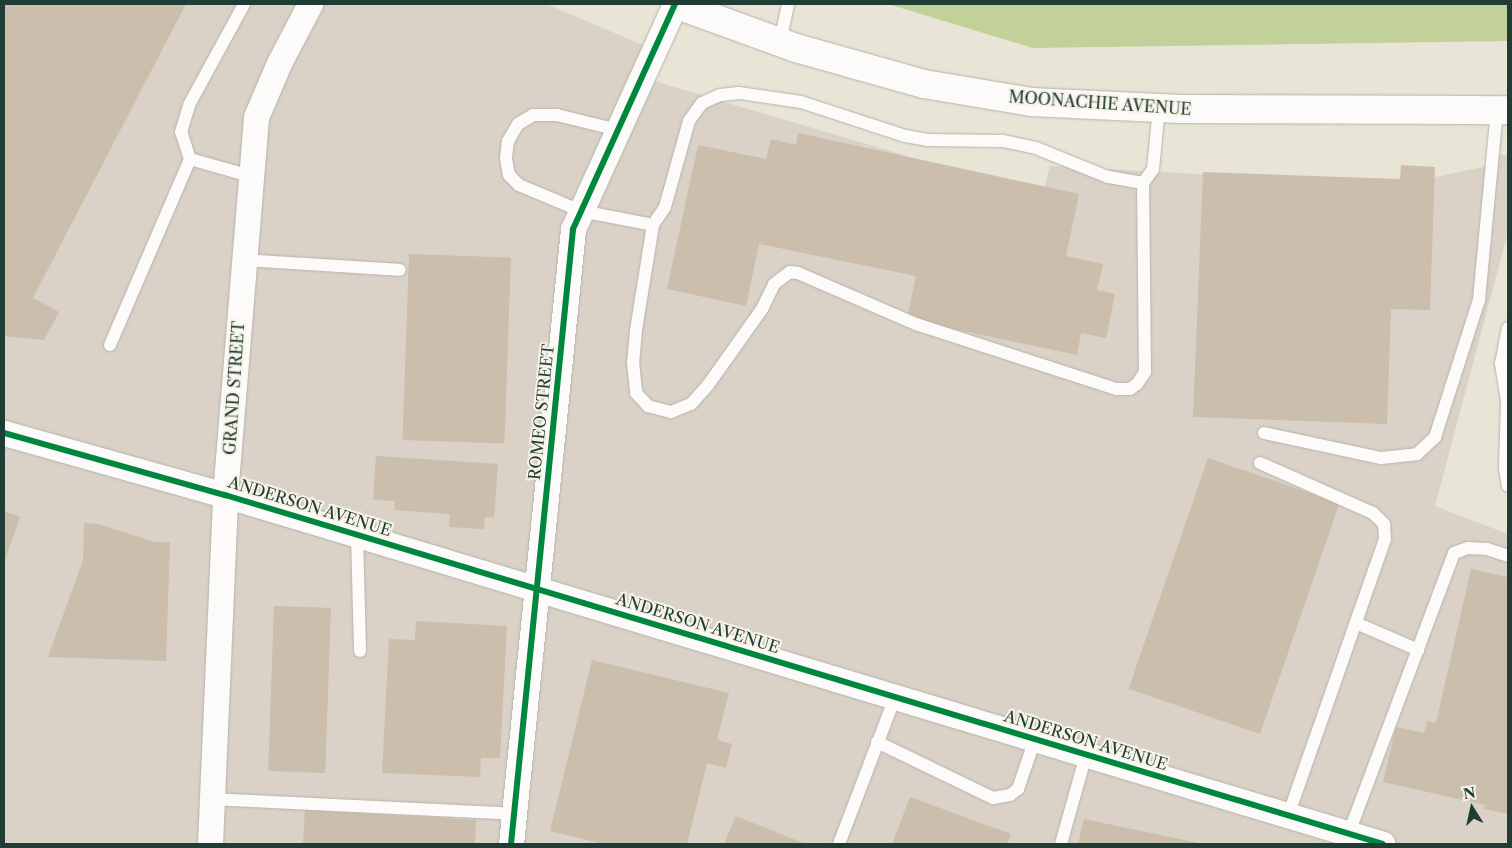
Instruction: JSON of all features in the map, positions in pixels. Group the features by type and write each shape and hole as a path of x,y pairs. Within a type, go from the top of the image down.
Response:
{"main road":[{"name":"MOONACHIE AVENUE","path":"675,4 780,42 924,84 1031,102 1159,108 1502,110"}],"street":[{"name":"GRAND STREET","path":"210,844 225,495 256,117 279,63 310,4"},
{"name":"ROMEO STREET","path":"510,844 573,229 675,4"},
{"name":"ANDERSON AVENUE","path":"4,433 225,495 1036,739 1288,816 1347,839 1383,844"}],"lane":[{"path":"110,345 190,159 181,132 189,105 244,4"},
{"path":"780,42 788,4"},
{"path":"1143,183 1108,178 1036,148 1002,141 928,140 905,136 801,102 739,94 720,95 702,103 689,122 665,207 653,224 636,330 633,362 636,393 648,406 671,412 691,404 708,385 762,310 774,284 790,272 798,272 916,324 1116,389 1130,388 1137,384 1145,372 1143,183 1153,170 1159,108"},
{"path":"1264,434 1382,458 1417,454 1434,437 1479,300 1502,110"},
{"path":"618,130 557,115 533,115 518,124 508,141 506,158 509,175 519,185 582,211 653,224"},
{"path":"190,159 250,176"},
{"path":"243,260 400,270"},
{"path":"1508,328 1501,363 1507,402 1505,468 1508,486"},
{"path":"1260,463 1373,512 1384,524 1385,539 1288,816"},
{"path":"357,535 360,651"},
{"path":"1347,839 1454,553 1468,548 1487,549 1508,556"},
{"path":"1356,623 1418,650"},
{"path":"839,844 895,697"},
{"path":"877,742 994,798 1010,795 1018,789 1036,739"},
{"path":"1062,844 1086,755"},
{"path":"211,799 514,814"}],"shaded area":[{"path":"4,4 546,4 650,48 640,77 1042,196 1050,166 1398,185 1497,164 1498,155 1508,155 1508,232 1435,506 1508,534 1508,844 4,844"}],"green space":[{"path":"888,4 1508,4 1508,41 1033,48"}],"building":[{"path":"4,4 186,4 33,298 59,312 44,340 4,336"},
{"path":"798,133 1079,194 1066,256 1103,264 1097,290 1115,294 1106,338 1081,333 1077,355 907,319 916,276 759,244 746,306 667,289 698,145 766,159 771,139 796,145"},
{"path":"1401,165 1435,167 1430,310 1391,309 1387,424 1193,417 1203,172 1400,179"},
{"path":"409,254 511,258 504,443 403,440"},
{"path":"376,456 498,464 494,518 485,517 484,529 449,527 450,514 394,510 395,501 373,500"},
{"path":"1208,458 1339,503 1260,734 1129,689"},
{"path":"4,511 20,517 4,563"},
{"path":"84,523 98,524 155,542 170,542 166,661 48,657 83,560"},
{"path":"1471,569 1508,577 1508,814 1484,809 1485,805 1383,782 1396,727 1424,733 1427,721 1436,723"},
{"path":"274,606 331,608 325,773 268,771"},
{"path":"416,621 507,626 500,758 481,758 480,777 382,773 389,639 415,640"},
{"path":"592,660 729,693 717,740 732,744 726,768 707,763 687,844 603,844 550,831"},
{"path":"910,797 1011,834 1007,844 892,844"},
{"path":"305,810 476,820 475,844 303,844"},
{"path":"736,816 806,844 724,844"},
{"path":"1084,819 1199,843 1199,844 1078,844"}],"cycle path":[{"path":"511,844 573,229 675,4"},
{"path":"4,433 225,495 1383,844"}]}
